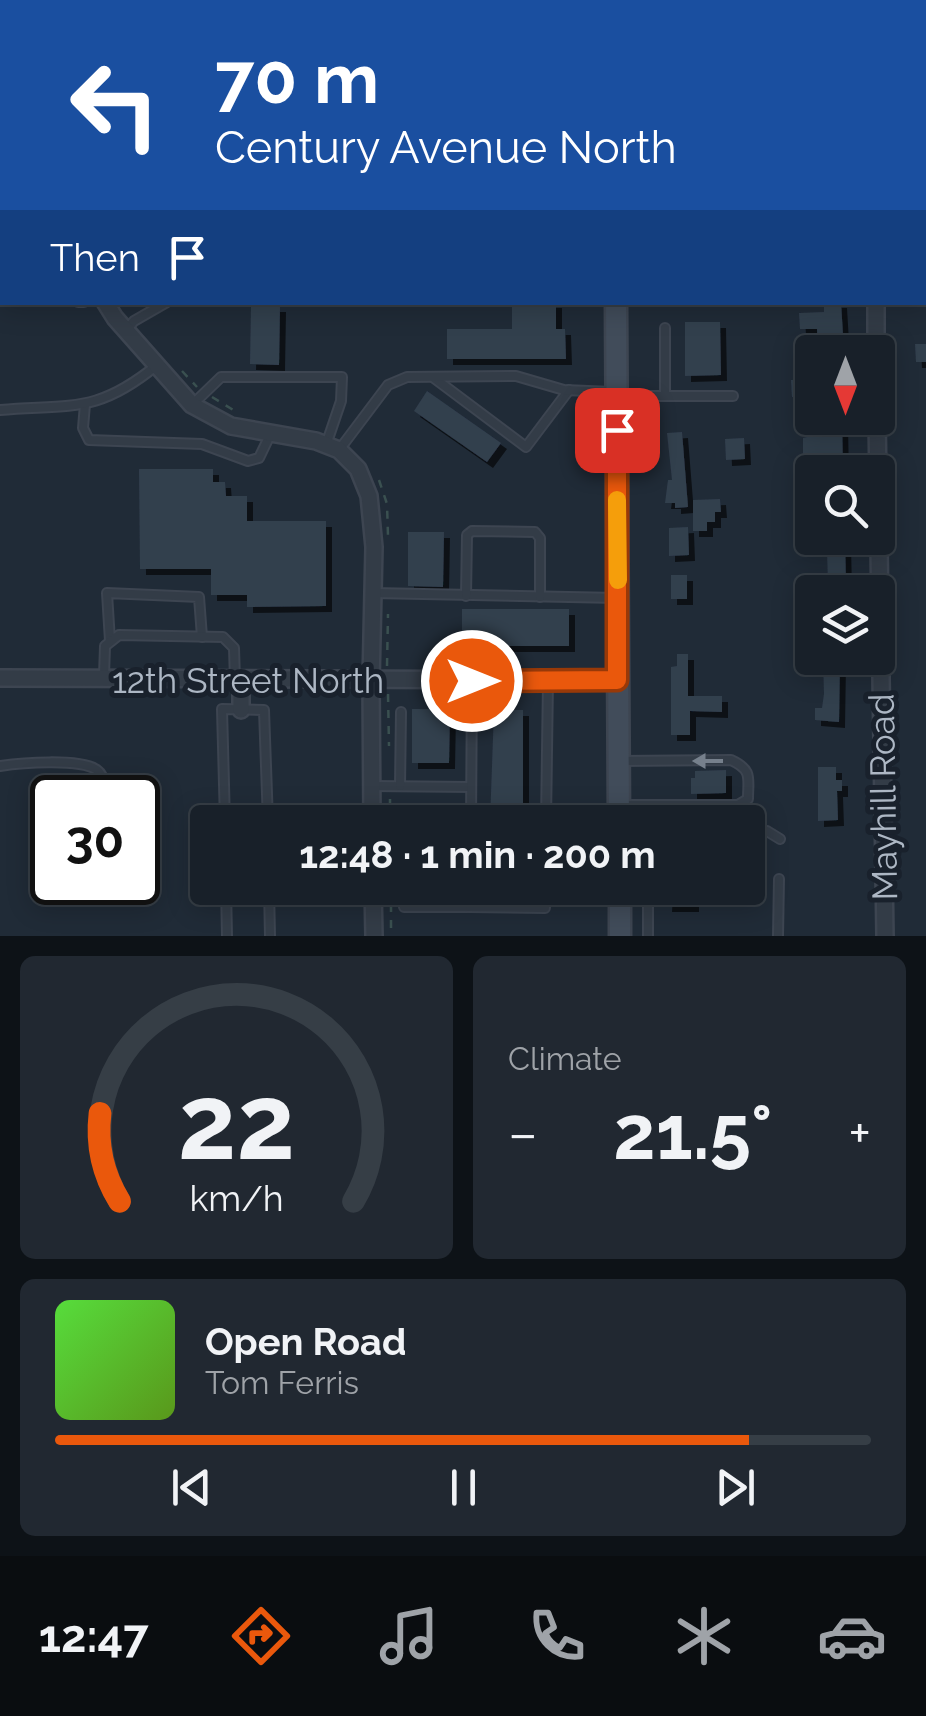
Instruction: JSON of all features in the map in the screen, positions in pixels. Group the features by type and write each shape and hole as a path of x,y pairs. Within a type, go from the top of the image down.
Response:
{"main road":[{"path":"616,305 619,805"},
{"path":"620,905 620,936"}],"street":[{"path":"107,305 192,404 231,426 332,447 358,469 369,496 380,593 372,805"},
{"path":"876,305 876,335"},
{"name":"Mayhill Road","path":"877,435 885,936"},
{"name":"12th Street North","path":"0,678 617,680"},
{"path":"238,680 241,710"},
{"path":"373,905 374,936"}],"lane":[{"path":"126,330 161,305"},
{"path":"665,328 665,396"},
{"path":"0,410 85,404 116,394 157,365"},
{"path":"192,404 221,377 342,376 332,447"},
{"path":"432,376 526,447 569,390"},
{"path":"332,447 388,385 407,377 516,376 569,390 733,396"},
{"path":"85,404 82,428 89,440 202,444 248,461 259,458 271,433"},
{"path":"466,596 467,535 488,531 535,532 540,549 540,597"},
{"path":"110,640 108,593 199,597 202,637"},
{"path":"380,593 618,598"},
{"path":"104,679 104,646 118,635 223,637 234,648 238,680"},
{"path":"470,805 472,681"},
{"path":"546,805 548,681"},
{"path":"225,805 222,710 264,710 267,805"},
{"path":"400,712 400,786"},
{"path":"618,761 731,760 744,766 748,773 748,800 738,805"},
{"path":"0,766 87,766 100,775"},
{"path":"372,786 471,787"},
{"path":"765,831 780,839"},
{"path":"778,936 779,879"},
{"path":"226,905 227,936"},
{"path":"269,905 270,936"},
{"path":"404,905 545,905"},
{"path":"648,905 648,936"}],"path":[{"path":"180,368 205,392 237,412"},
{"path":"374,469 387,504 388,544"},
{"path":"380,593 379,681 389,749"},
{"path":"390,786 390,805"},
{"path":"390,905 391,936"}],"building":[{"path":"512,305 556,305 556,329 565,329 566,359 447,359 447,329 512,329"},
{"path":"824,305 841,305 843,335 817,335 817,329 800,329 799,313 824,312"},
{"path":"251,306 280,306 279,365 250,364"},
{"path":"685,322 720,322 721,375 685,376"},
{"path":"915,344 926,344 926,362 916,362"},
{"path":"427,391 501,443 487,462 414,411"},
{"path":"682,432 688,507 675,508 675,503 665,503 668,480 672,480 667,433"},
{"path":"842,435 843,455 803,455 803,438"},
{"path":"744,438 745,459 726,460 725,439"},
{"path":"139,469 213,469 213,482 225,482 226,496 247,496 247,521 326,521 326,606 247,607 247,595 211,595 211,569 140,569"},
{"path":"720,499 721,512 715,512 715,522 707,522 707,531 693,531 693,500"},
{"path":"688,527 689,555 669,556 669,528"},
{"path":"408,532 444,532 443,587 408,586"},
{"path":"827,555 845,555 846,575 828,575"},
{"path":"671,575 687,575 687,599 671,599"},
{"path":"462,609 569,609 569,646 462,646"},
{"path":"677,654 688,654 688,696 722,696 722,712 690,711 690,735 671,735 671,667 677,666"},
{"path":"823,675 840,675 839,722 815,720 815,708 822,708"},
{"path":"412,709 450,709 449,763 412,763"},
{"path":"494,710 523,710 523,805 491,805"},
{"path":"818,767 836,767 836,780 842,780 842,791 837,791 838,820 818,821"},
{"path":"726,770 726,793 691,794 695,771"}],"slow traffic":[{"path":"617,500 618,580"}],"route":[{"path":"472,681 617,680 617,430"}]}
